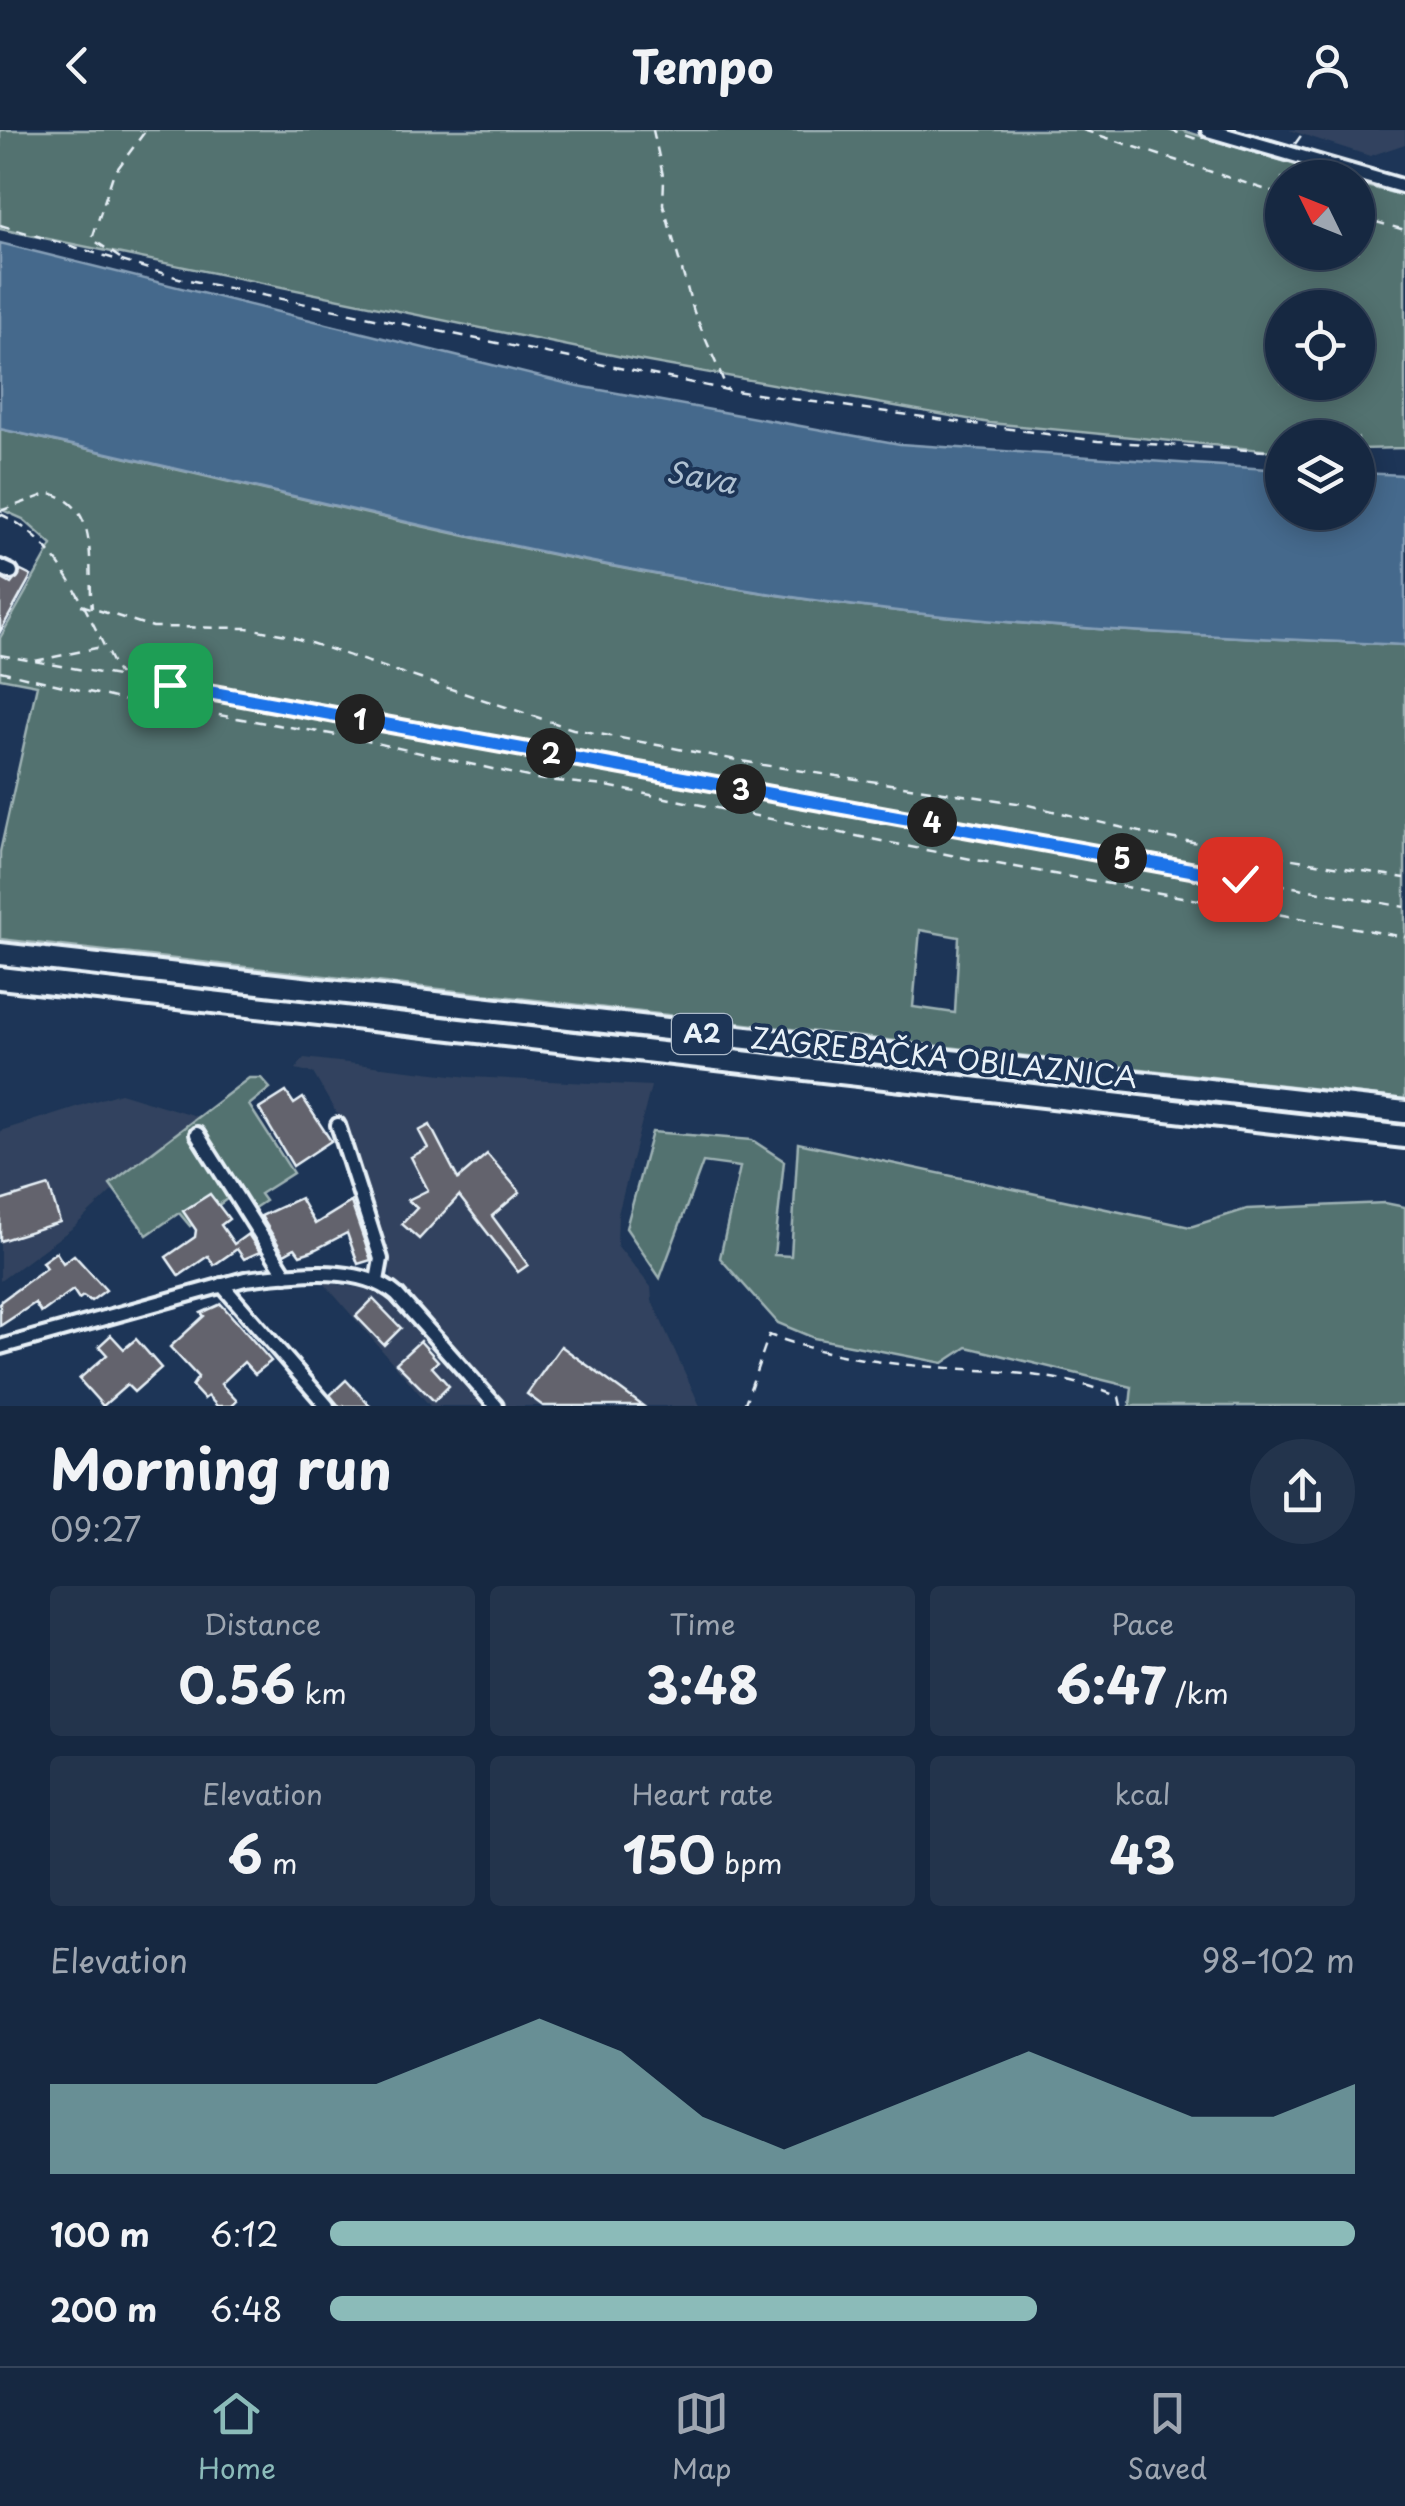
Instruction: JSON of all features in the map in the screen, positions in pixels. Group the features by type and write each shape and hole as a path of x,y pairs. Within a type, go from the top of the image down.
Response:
{"highway":[{"name":"ZAGREBAČKA OBILAZNICA","path":"0,954 1405,1112"},
{"name":"ZAGREBAČKA OBILAZNICA","path":"0,978 1405,1137"}],"street":[{"path":"1208,130 1405,187"},
{"path":"338,1125 381,1259 378,1281"},
{"path":"197,1134 286,1275"},
{"path":"0,1347 222,1285 286,1275 378,1281 409,1308 496,1406"},
{"path":"222,1285 327,1406"}],"path":[{"path":"125,262 92,239 113,175 146,130"},
{"path":"653,130 664,180 663,204 694,312 727,390"},
{"path":"1082,130 1265,189"},
{"path":"1375,222 1405,230"},
{"path":"0,225 179,278 727,390 1098,441 1265,451"},
{"path":"0,513 50,493 76,504 85,516 92,609"},
{"path":"0,513 46,546 120,676"},
{"path":"80,605 153,627 247,628 286,635 589,732 763,765 1024,804 1157,836 1405,878"},
{"path":"34,661 103,646"},
{"path":"0,655 1405,907"},
{"path":"0,671 144,705 349,737 537,779 606,786 976,860 1405,938"},
{"path":"136,679 162,699 189,710"},
{"path":"744,1406 769,1336 854,1358 992,1370 1098,1388 1119,1397 1121,1406"}],"shaded area":[{"path":"1289,130 1405,130 1405,144 1370,156"},
{"path":"304,1058 469,1077 651,1086 618,1214 617,1245 651,1287 652,1301 700,1406 430,1406 323,1282 378,1291 391,1277 384,1240 341,1121 313,1073 296,1069"},
{"path":"120,1093 199,1117 110,1184 114,1189 74,1227 0,1281 0,1131"}],"green space":[{"path":"0,130 1181,130 1279,160 1265,160 1265,270 1375,270 1375,188 1405,196 1405,448 1375,449 1375,420 1265,420 1265,450 990,423 632,359 0,229"},
{"path":"0,429 430,528 755,592 999,621 1405,645 1405,1099 0,939 0,852 37,685 0,678 0,638 52,545 23,519 0,509","holes":["920,930 959,937 955,1013 913,1007"]},
{"path":"249,1078 261,1078 270,1088 249,1105 293,1173 260,1194 265,1201 245,1214 231,1196 190,1226 179,1213 147,1235 110,1184"},
{"path":"652,1132 752,1140 784,1161 774,1255 791,1256 798,1143 1190,1227 1247,1209 1385,1203 1405,1207 1405,1406 1130,1406 1132,1387 967,1347 943,1363 814,1338 778,1323 720,1258 740,1167 703,1162 660,1278 626,1228"}],"water":[{"name":"Sava","path":"0,243 573,385 900,444 1265,469 1265,530 1375,530 1375,474 1405,475 1405,645 999,621 755,591 538,551 0,429"}],"building":[{"path":"21,571 31,576 0,632 0,578 11,584"},
{"path":"286,1092 294,1104 303,1098 331,1141 293,1166 259,1109"},
{"path":"430,1125 458,1179 487,1154 520,1192 492,1216 528,1265 518,1272 459,1196 419,1239 402,1224 417,1208 408,1200 428,1190 411,1157 428,1148 419,1131"},
{"path":"49,1186 60,1222 0,1241 0,1201"},
{"path":"210,1194 229,1219 221,1225 234,1244 248,1234 260,1252 244,1259 237,1249 214,1265 208,1256 179,1276 166,1257 195,1237 196,1230 183,1211"},
{"path":"300,1198 315,1224 351,1202 371,1260 358,1264 347,1233 300,1255 295,1248 284,1254 261,1216"},
{"path":"56,1252 63,1263 74,1255 106,1290 91,1301 83,1296 79,1299 73,1290 41,1313 35,1303 0,1326 0,1302 46,1268 42,1262"},
{"path":"373,1299 401,1328 384,1345 356,1316"},
{"path":"221,1304 271,1361 255,1374 244,1362 221,1384 237,1401 232,1406 217,1406 208,1396 204,1399 192,1386 198,1377 170,1347 204,1316 201,1313"},
{"path":"111,1335 124,1349 136,1339 161,1368 134,1392 127,1385 103,1406 79,1379 107,1355 99,1346"},
{"path":"420,1341 438,1361 432,1367 449,1386 434,1401 396,1363"},
{"path":"561,1346 643,1406 543,1406 527,1394"},
{"path":"346,1380 370,1406 339,1406 330,1395"}],"route":[{"path":"170,685 1240,879"}]}
